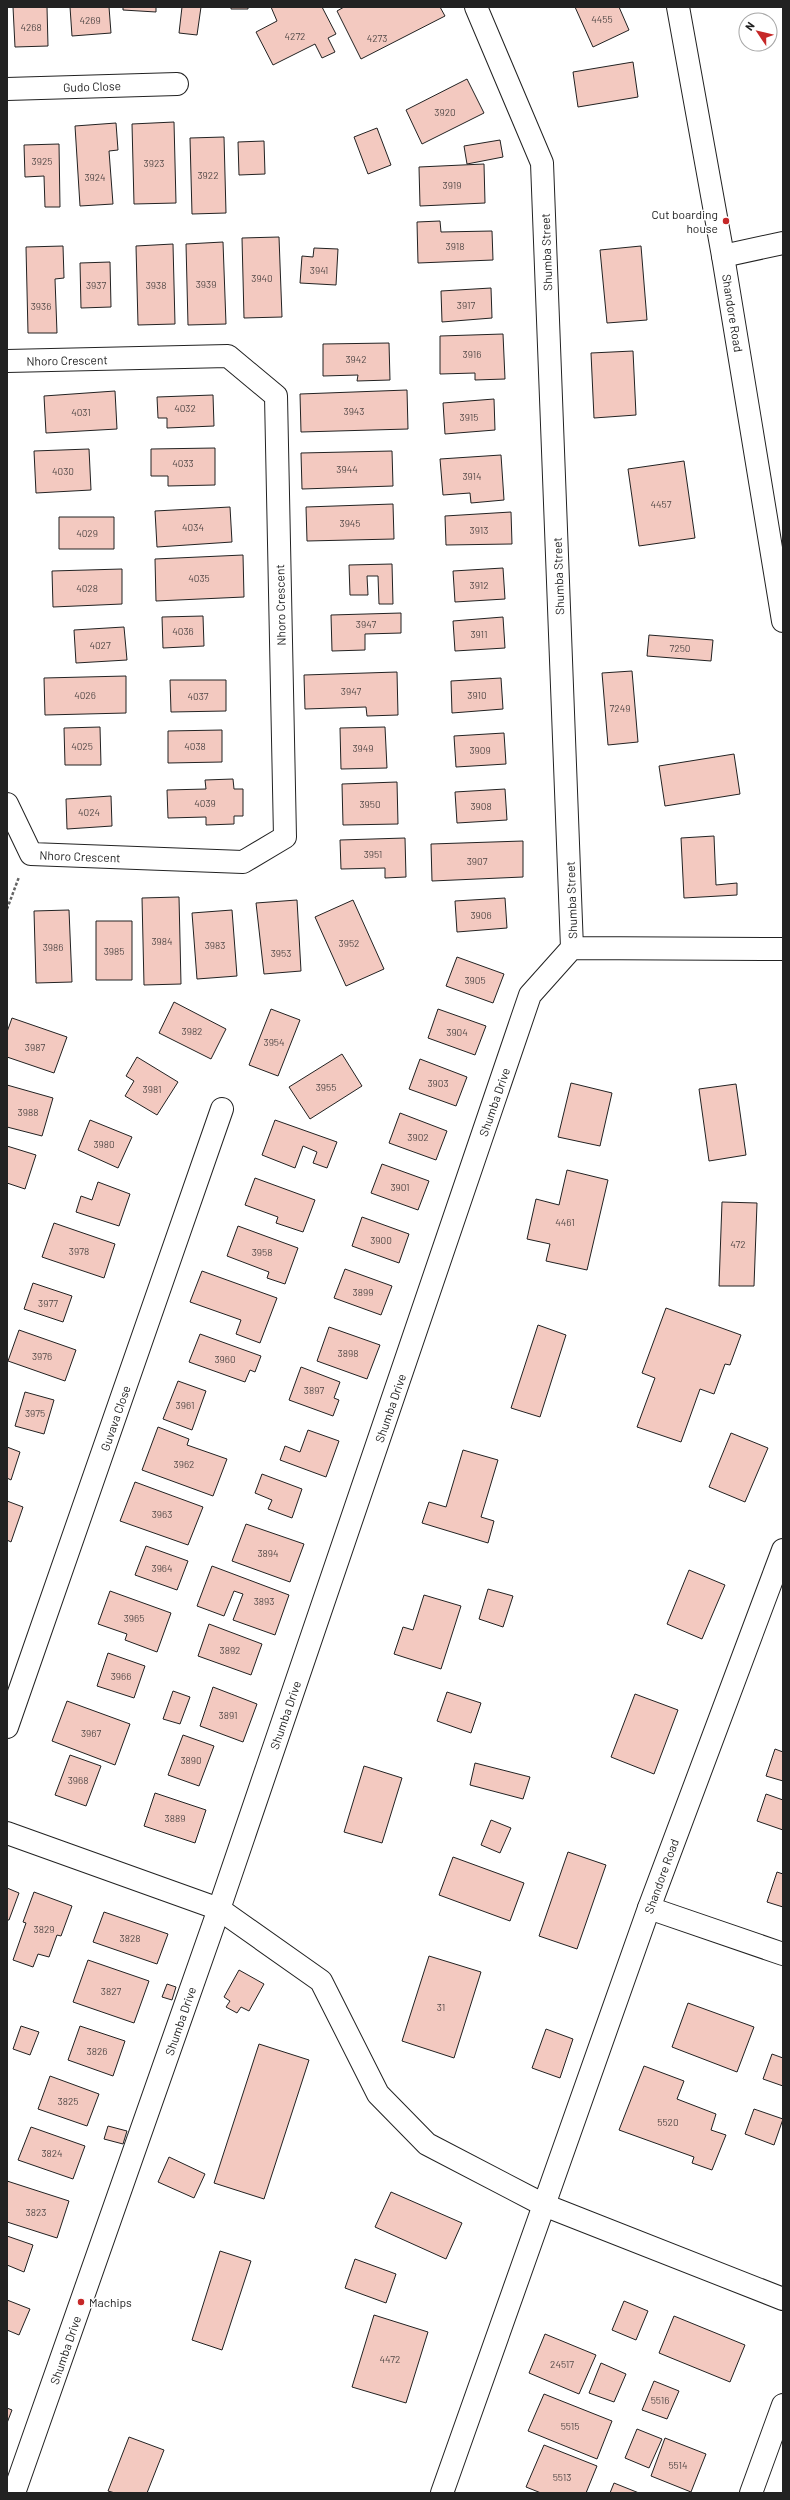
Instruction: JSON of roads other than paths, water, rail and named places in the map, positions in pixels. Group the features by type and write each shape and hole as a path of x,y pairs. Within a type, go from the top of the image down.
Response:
{"street":[{"name":"Shumba Street","path":"476,7 542,163 572,948 783,949"},
{"name":"Shandore Road","path":"678,7 723,256 783,621"},
{"name":"Gudo Close","path":"7,89 177,84"},
{"path":"723,256 783,243"},
{"name":"Nhoro Crescent","path":"7,361 228,356 276,396 284,837 243,862 31,854 7,804"},
{"name":"Shumba Drive","path":"14,2493 219,1909 530,995 572,948"},
{"name":"Guvava Close","path":"7,1727 222,1109"},
{"name":"Shandore Road","path":"442,2493 649,1908 783,1550"},
{"path":"7,1833 219,1909 321,1981 378,2094 427,2144 544,2204 783,2299"},
{"path":"649,1908 783,1954"},
{"path":"751,2493 783,2404"}],"place":[{"name":"Cut boarding house","path":"726,221"},
{"name":"Machips","path":"81,2302"}]}
